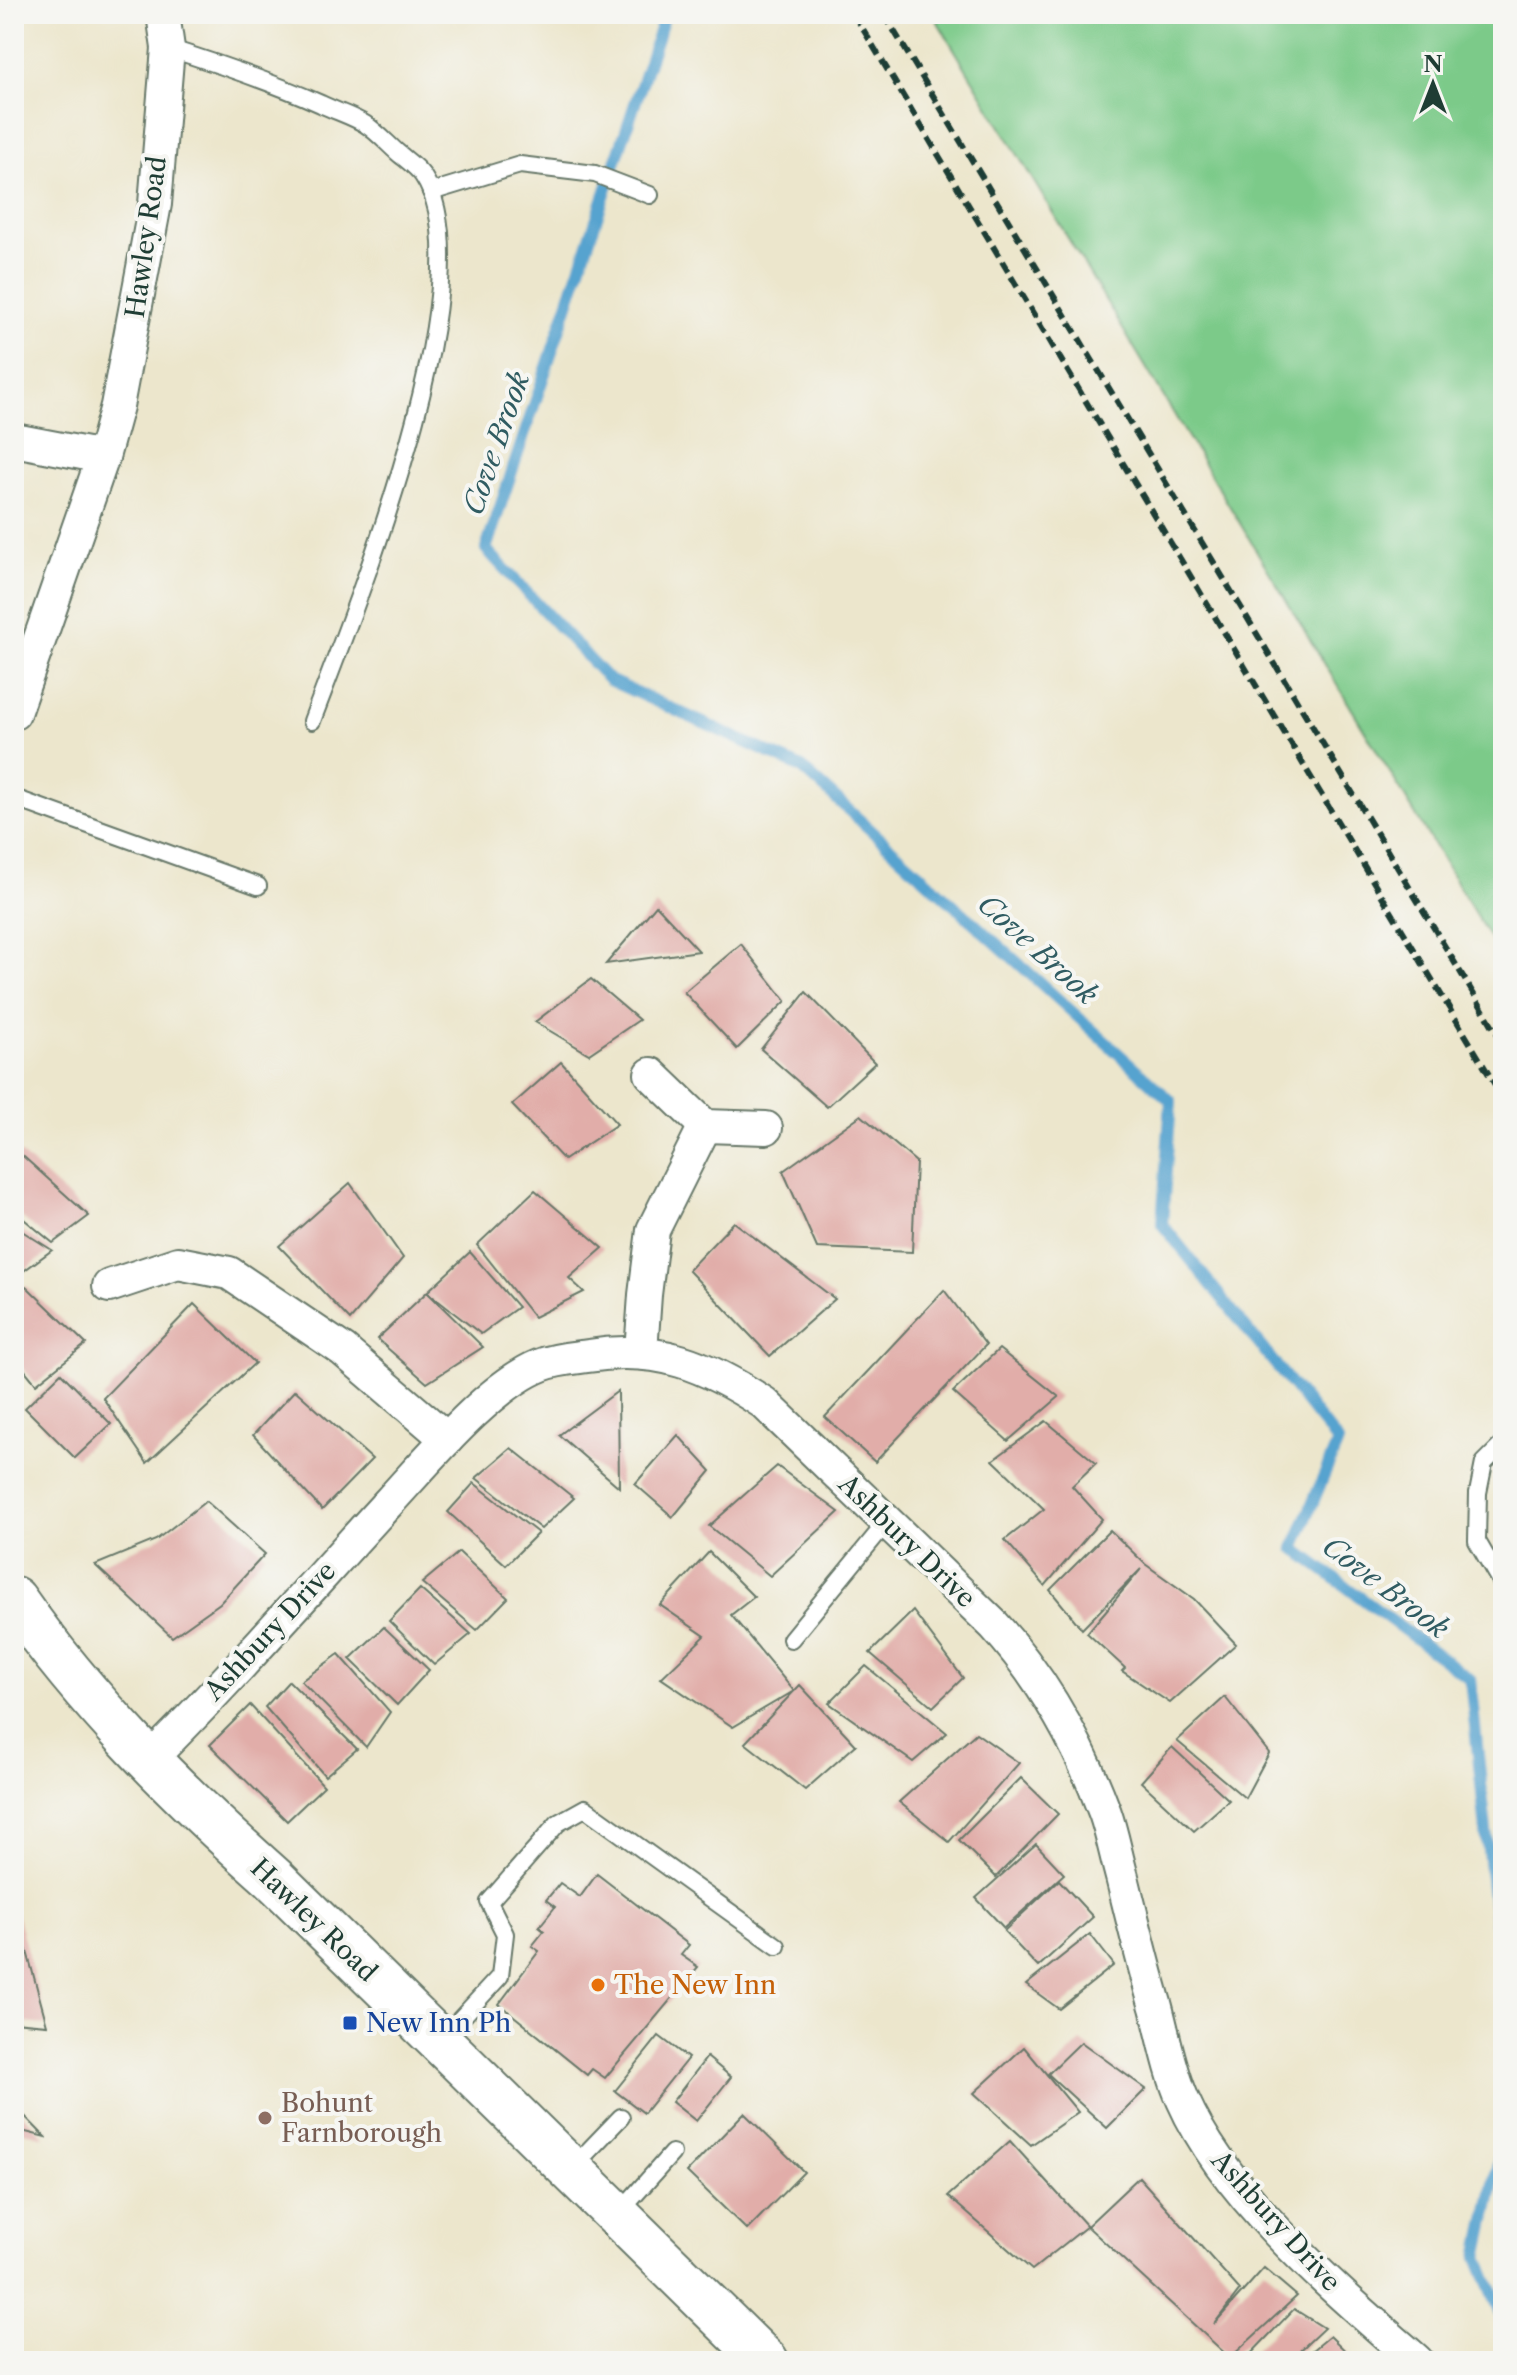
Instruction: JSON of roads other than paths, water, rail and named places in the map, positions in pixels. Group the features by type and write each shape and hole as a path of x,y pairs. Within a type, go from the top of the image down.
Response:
{"main road":[{"name":"Hawley Road","path":"14,1599 72,1677 150,1759 766,2361"}],"street":[{"name":"Hawley Road","path":"14,713 103,457 136,313 155,204 168,48 163,14"},
{"path":"14,440 103,457"},
{"path":"651,1074 705,1126 766,1128"},
{"path":"641,1352 653,1230 705,1126"},
{"path":"109,1286 178,1263 229,1273 343,1350 447,1439"},
{"name":"Ashbury Drive","path":"150,1759 447,1439 514,1380 540,1365 625,1351 689,1362 726,1378 764,1403 994,1625 1023,1657 1052,1700 1080,1752 1106,1816 1145,1970 1182,2096 1199,2132 1226,2172 1327,2281 1417,2361"}],"lane":[{"path":"168,48 258,76 365,124 422,174 440,221 441,289 426,372 407,449 368,571 312,721"},
{"path":"431,192 520,165 595,174 650,195"},
{"path":"14,798 258,886"},
{"path":"1503,1444 1484,1463 1478,1493 1477,1541 1503,1586"},
{"path":"791,1639 886,1523"},
{"path":"440,2042 500,1976 505,1934 489,1902 558,1823 585,1808 777,1946"},
{"path":"571,2170 621,2117"},
{"path":"617,2215 672,2153"}],"waterway":[{"name":"Cove Brook","path":"665,14 486,549 609,680 802,768 1171,1101 1162,1224 1338,1442 1294,1548 1470,1679 1503,1992"},
{"name":"Cove Brook","path":"1503,2141 1478,2257 1503,2318"}],"railway":[{"path":"854,14 1503,1098"},
{"path":"884,14 1503,1043"}],"place":[{"name":"The New Inn","path":"598,1985"},
{"name":"New Inn Ph","path":"350,2023"},
{"name":"Bohunt Farnborough","path":"265,2118"}]}
